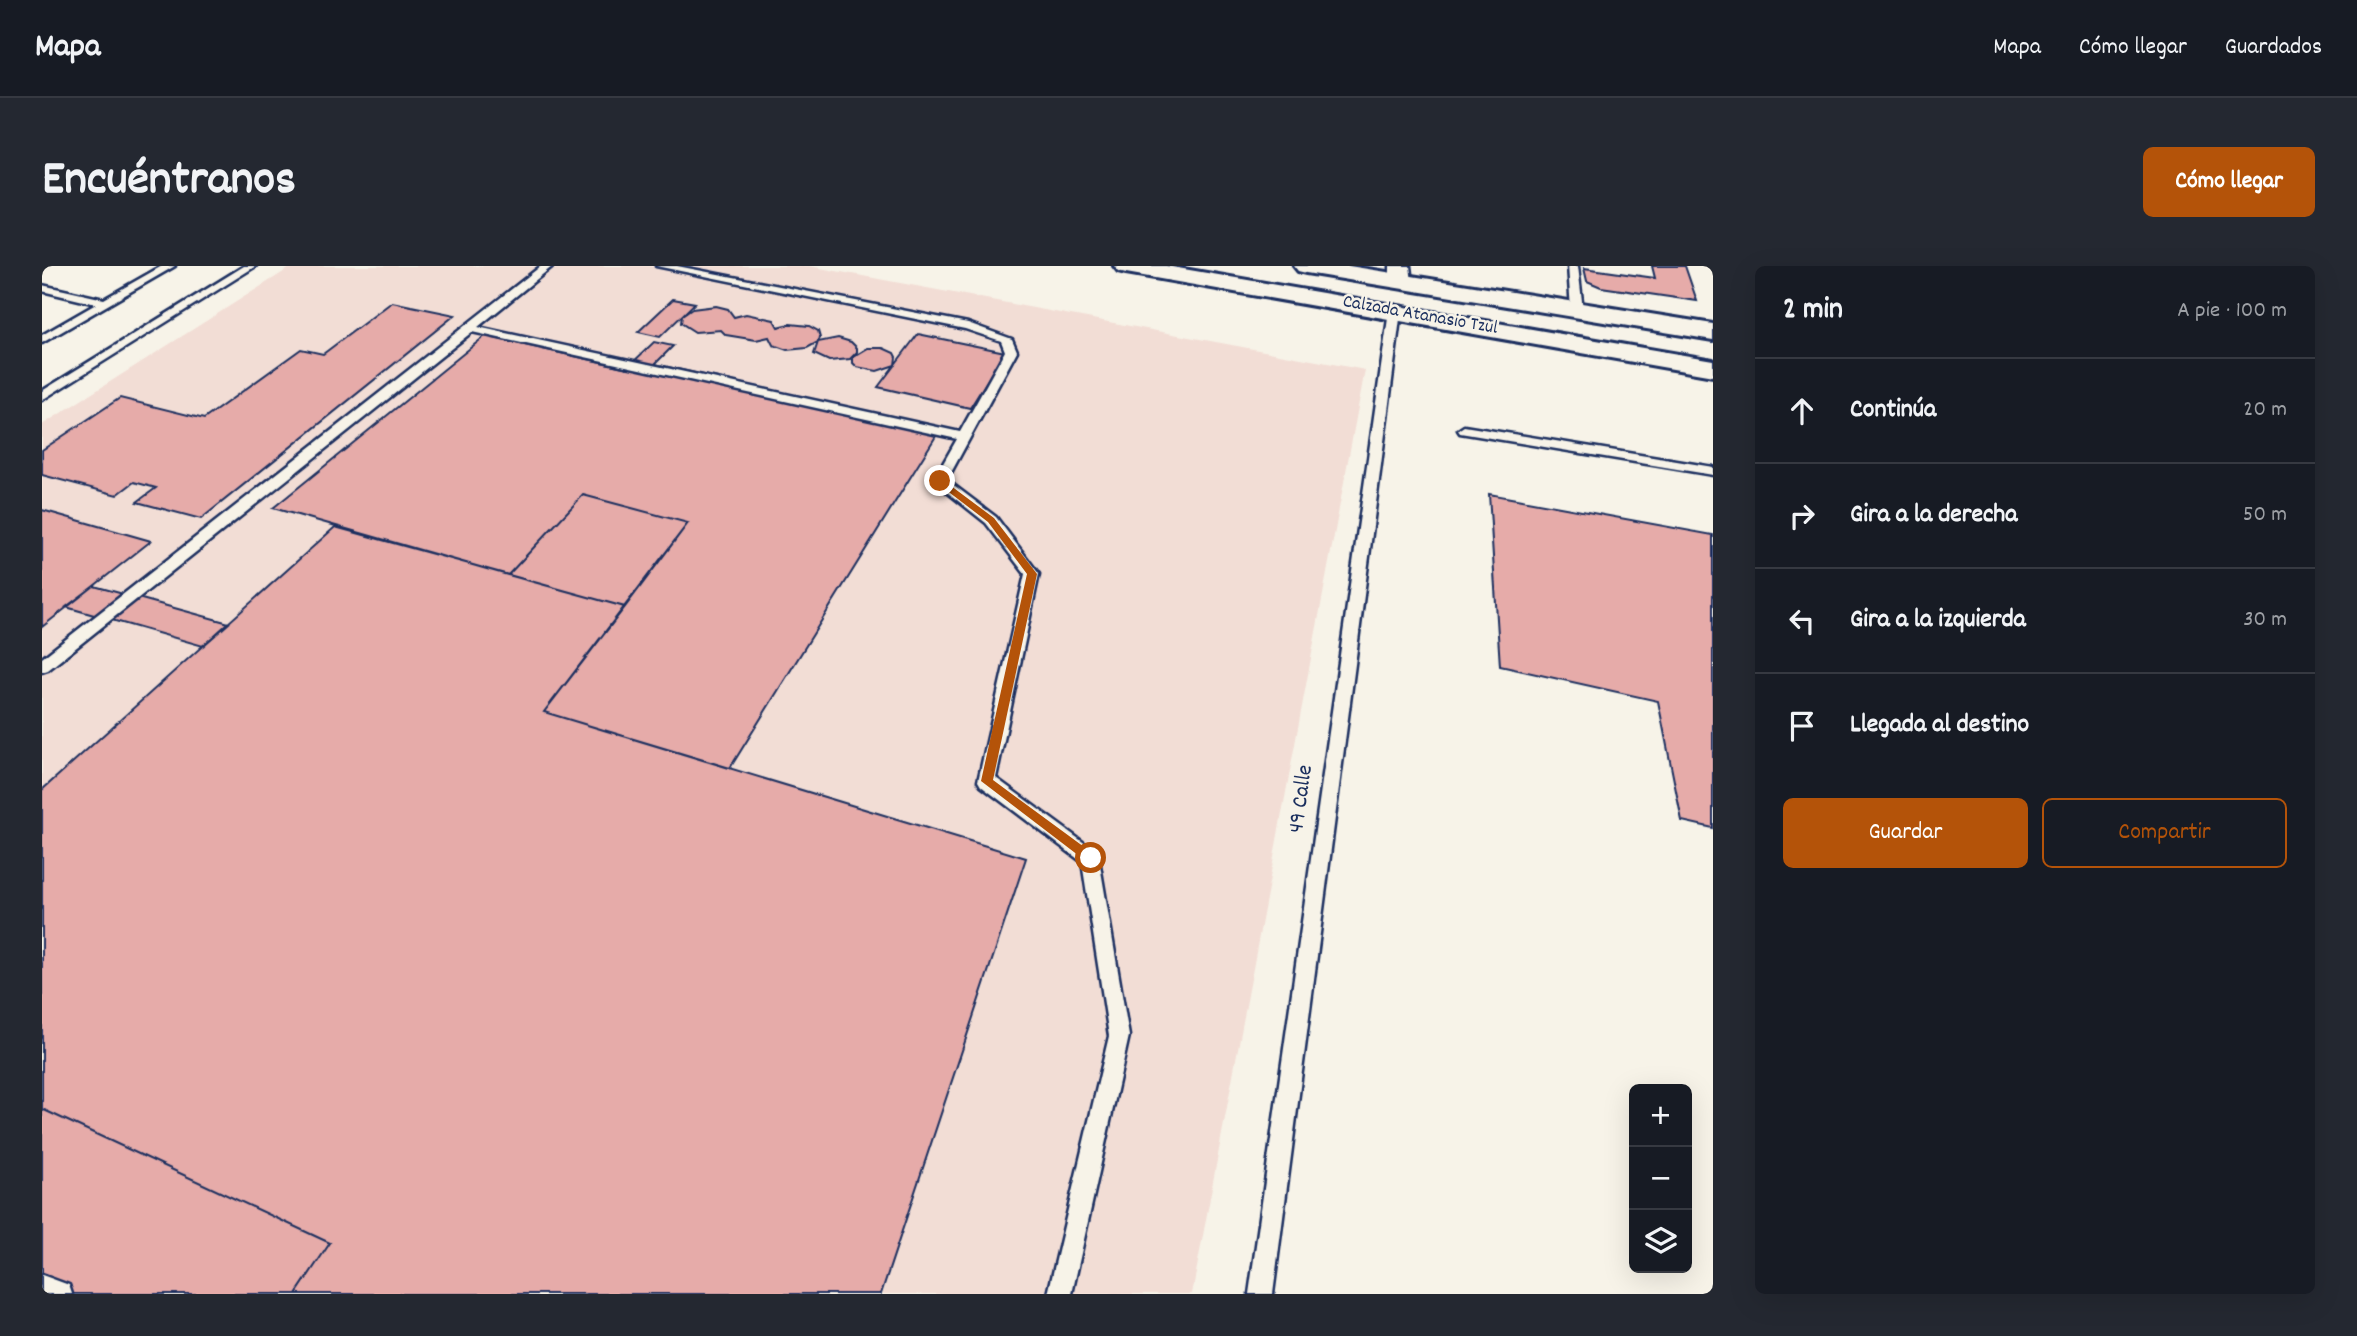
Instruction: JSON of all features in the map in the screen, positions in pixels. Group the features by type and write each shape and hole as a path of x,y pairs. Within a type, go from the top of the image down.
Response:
{"main road":[{"name":"Calzada Atanasio Tzul","path":"1126,266 1713,368"},
{"name":"Calzada Atanasio Tzul","path":"1306,266 1400,274 1577,310 1713,332"}],"lane":[{"path":"42,340 170,266"},
{"path":"42,396 251,266"},
{"path":"42,666 548,266"},
{"path":"661,266 968,326 1006,339 1011,351 940,481 991,520 1032,574 987,781 1091,858 1119,1036 1060,1294"},
{"path":"1573,266 1577,310"},
{"path":"42,288 106,303"},
{"path":"42,302 60,292"},
{"name":"49 Calle","path":"1261,1294 1395,312"},
{"path":"469,328 965,436"},
{"path":"1464,430 1713,471"},
{"path":"42,1287 60,1294"}],"shaded area":[{"path":"293,266 809,266 1365,370 1192,1294 42,1294 42,425"}],"building":[{"path":"1652,266 1685,266 1697,301 1601,287 1587,281 1584,268 1655,278"},
{"path":"673,299 695,303 660,337 638,332"},
{"path":"392,302 455,315 201,519 137,502 156,488 134,482 117,495 42,475 42,450 120,398 204,419 301,349 323,354"},
{"path":"716,306 728,309 734,317 746,314 774,320 778,327 790,324 809,326 818,331 820,338 807,348 787,350 773,345 769,337 756,340 726,335 721,330 695,332 681,323 682,316 692,309"},
{"path":"918,334 1005,352 970,408 878,387"},
{"path":"485,336 627,368 654,342 673,346 655,364 941,428 730,768 544,712 688,523 583,495 508,575 273,508"},
{"path":"838,338 851,342 857,348 857,352 850,359 829,361 814,354 818,342"},
{"path":"868,348 883,348 894,353 895,365 877,371 857,367 853,363 853,357"},
{"path":"1489,494 1713,535 1713,828 1682,821 1658,701 1500,666"},
{"path":"583,495 688,523 625,607 508,575"},
{"path":"42,510 151,541 42,627"},
{"path":"335,527 625,607 544,712 1026,858 881,1294 296,1294 330,1243 42,1109 42,790"},
{"path":"94,586 229,623 203,646 66,607"},
{"path":"42,1109 330,1243 296,1294 42,1294"}],"route":[{"path":"940,481 991,520 1032,574 987,781 1091,858"}]}
